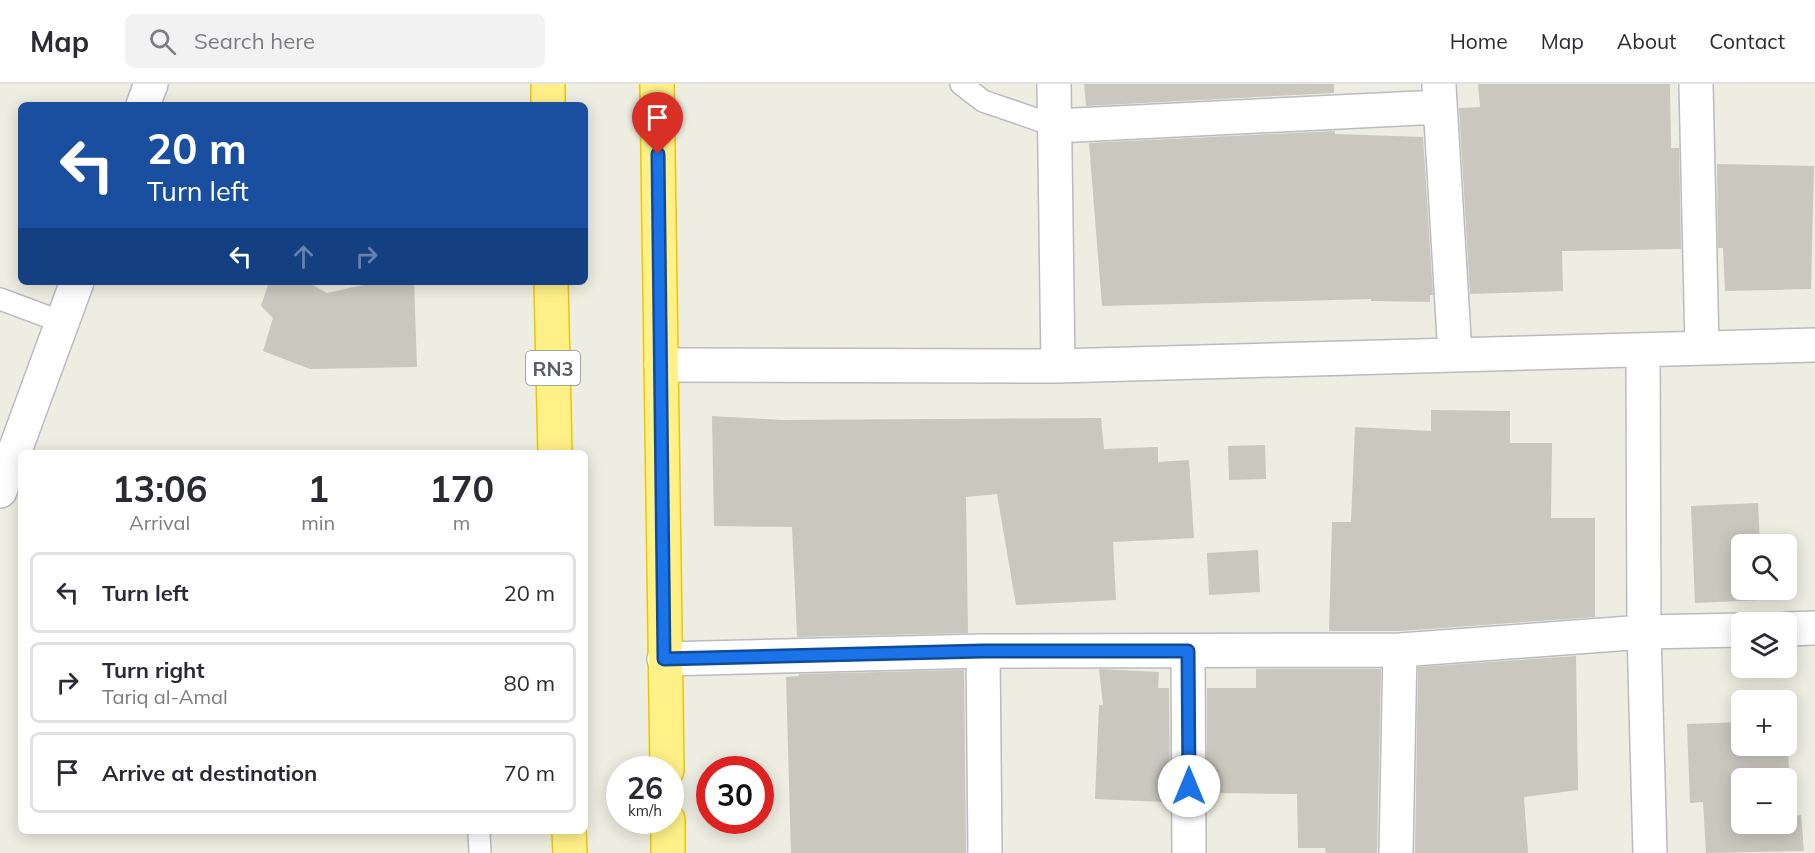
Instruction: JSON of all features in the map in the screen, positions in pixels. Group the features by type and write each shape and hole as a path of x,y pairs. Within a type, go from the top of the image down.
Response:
{"highway":[{"path":"548,84 548,102"},
{"path":"657,84 667,756"},
{"name":"RN3","path":"551,285 555,450"},
{"path":"568,834 570,853"},
{"path":"668,834 668,853"}],"street":[{"path":"144,102 151,84"},
{"path":"1054,84 1058,366"},
{"path":"1696,84 1702,348"},
{"path":"1056,126 1439,95 1455,355"},
{"path":"18,450 76,285"},
{"path":"661,365 1058,366 1815,345"},
{"path":"1643,350 1644,632 1650,853"},
{"path":"10,474 18,451"},
{"path":"1797,629 1815,628"},
{"path":"664,659 983,651 1400,650 1644,632 1731,630"},
{"path":"1396,853 1400,650"},
{"path":"983,651 985,853"},
{"path":"1188,651 1189,853"}],"lane":[{"path":"961,84 982,101 1056,126"},
{"path":"0,299 62,322"},
{"path":"479,834 480,853"}],"building":[{"path":"1084,84 1334,84 1334,93 1086,106"},
{"path":"1478,84 1670,84 1671,148 1679,148 1681,249 1562,251 1563,291 1470,294 1459,108 1480,107"},
{"path":"1335,131 1335,134 1423,137 1433,295 1430,295 1430,302 1371,301 1371,299 1102,306 1089,143"},
{"path":"1717,164 1814,166 1811,289 1725,291 1723,248 1718,248"},
{"path":"268,285 312,285 327,293 363,285 414,285 417,367 310,369 263,351 273,318 261,306"},
{"path":"1431,410 1510,411 1510,443 1552,443 1551,518 1595,518 1595,617 1399,631 1329,631 1332,522 1351,522 1355,427 1431,431"},
{"path":"712,416 782,420 1101,418 1104,449 1158,447 1158,462 1189,460 1194,538 1113,542 1116,600 1016,605 997,494 966,497 968,633 797,637 792,527 714,526"},
{"path":"1265,445 1266,479 1229,480 1228,446"},
{"path":"1758,503 1760,534 1731,534 1731,600 1763,600 1695,603 1691,506"},
{"path":"1258,550 1260,592 1209,595 1207,553"},
{"path":"1576,656 1578,790 1524,797 1528,853 1415,853 1418,667"},
{"path":"1099,669 1159,672 1158,688 1169,688 1170,793 1164,793 1164,802 1095,799 1099,705 1103,705"},
{"path":"1256,669 1381,669 1377,853 1326,853 1325,848 1298,848 1297,794 1207,793 1207,688 1256,688"},
{"path":"964,670 966,853 791,853 786,677 799,676 799,674"},
{"path":"1731,722 1731,756 1788,756 1789,768 1731,768 1731,834 1797,834 1797,815 1801,815 1804,851 1706,853 1703,802 1690,803 1687,724"}],"route":[{"path":"658,154 664,659 983,651 1188,651 1189,786"}]}
